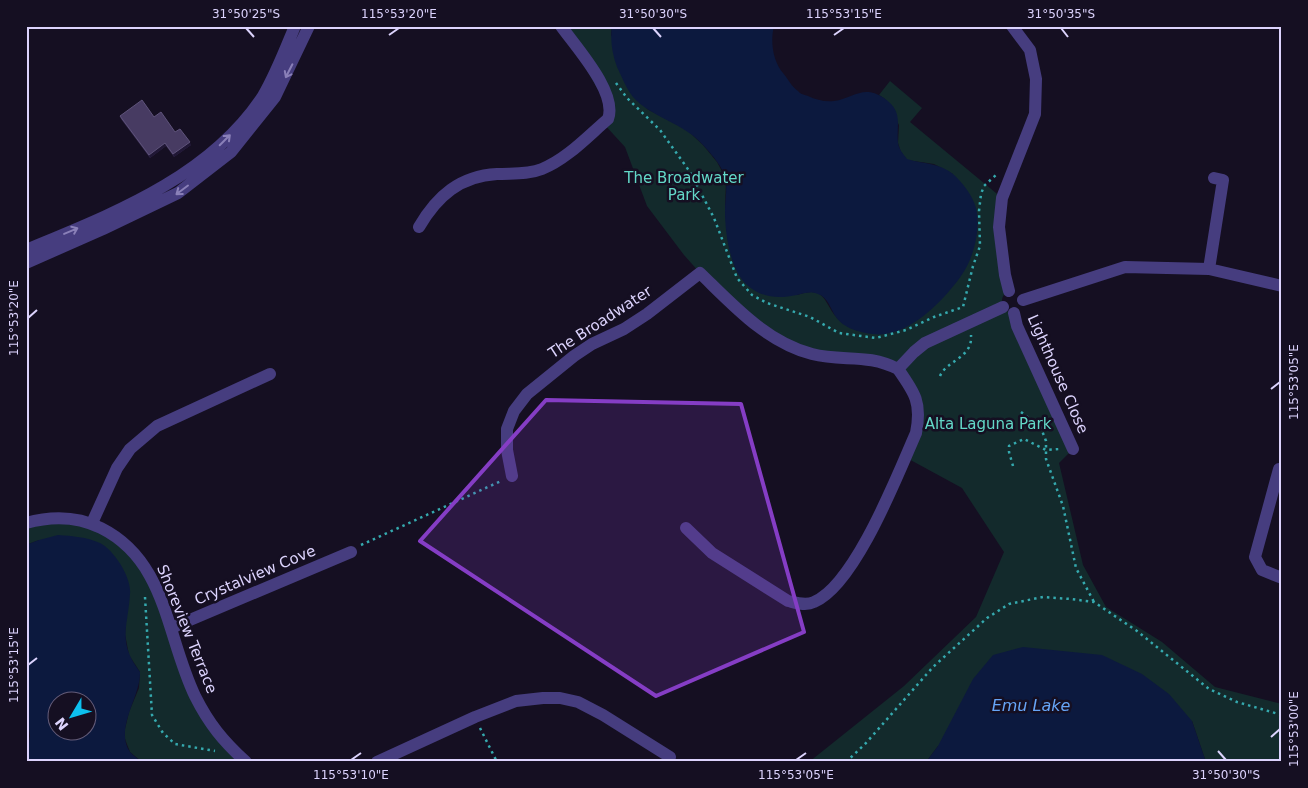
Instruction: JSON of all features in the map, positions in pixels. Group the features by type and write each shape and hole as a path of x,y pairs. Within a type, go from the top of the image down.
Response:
{"street":[{"path":"26,250 88,224 161,188 189,170 214,150 240,124 262,96 277,68 294,26"},
{"path":"26,263 103,230 170,198 231,152 275,97 309,26"},
{"path":"419,227 429,210 441,196 459,184 476,177 496,174 522,174 541,170 558,162 608,119 611,112 610,103 600,81 561,26"},
{"path":"1009,291 999,228 1002,198 1035,114 1036,79 1030,50 1012,26"},
{"path":"1209,269 1223,180 1214,178"},
{"path":"1023,300 1125,267 1209,269 1282,286"},
{"name":"The Broadwater","path":"512,476 507,450 507,429 514,411 527,394 574,356 592,344 624,329 647,314 700,273 759,328 782,343 810,353 832,358 870,358 886,362 898,369"},
{"path":"686,528 712,553 788,601 800,604 813,603 826,596 841,580 865,543 916,432 919,417 917,400 898,369 925,343 967,324 1008,310 1019,310 1023,300 1021,294 1009,291 1002,298 1008,310"},
{"name":"Lighthouse Close","path":"1008,310 1073,449"},
{"path":"92,523 117,468 130,449 157,426 270,374"},
{"path":"1279,469 1255,557 1262,570 1282,578"},
{"name":"Shoreview Terrace","path":"26,523 64,518 92,523 112,533 140,559 149,572 160,596 194,694 204,714 227,744 246,762"},
{"name":"Crystalview Cove","path":"171,628 351,552"},
{"path":"377,762 475,717 516,701 543,698 560,698 578,702 603,715 670,757"}],"path":[{"path":"615,82 627,98 660,130 690,172 714,218 736,278 752,296 810,317 839,333 876,338 906,330 934,317 963,307 980,246 979,211 981,194 989,180 998,173 1013,170"},
{"path":"940,376 942,372 963,357 971,340 967,324"},
{"path":"1021,412 1041,428 1046,441 1046,459 1063,506 1076,568 1094,602"},
{"path":"1041,428 1060,419"},
{"path":"1014,466 1009,446 1024,439 1046,450 1073,449"},
{"path":"351,552 368,541 512,476"},
{"path":"145,591 152,716 163,733 175,744 218,752"},
{"path":"846,762 866,743 934,667 995,613 1009,604 1043,597 1094,602 1137,631 1209,688 1236,702 1282,715"},
{"path":"475,717 497,762"}],"highlighted area":[{"path":"546,400 741,404 804,632 656,696 420,541"}],"green space":[{"path":"561,26 612,26 611,35 647,109 687,130 717,162 726,179 725,211 728,242 735,268 797,295 806,292 819,294 839,320 858,331 953,174 934,164 907,160 901,152 898,143 899,125 885,99 879,95 890,81 922,108 910,122 1002,198 1005,293 1002,305 1005,310 1011,313 1073,449 1059,463 1083,565 1106,607 1162,642 1215,687 1282,704 1282,762 1206,762 1192,721 938,746 926,762 809,762 904,686 976,617 1004,552 962,488 905,457 919,417 898,369 782,343 700,273 684,255 647,206 625,147 603,123 611,112"},
{"path":"79,519 140,559 194,694 246,762 142,762 130,752 125,739 125,729 129,712 139,688 140,672 129,655 125,634 126,621 39,540 26,545 26,523"}],"water":[{"path":"612,26 774,26 772,45 777,63 800,93 817,100 827,101 834,101 864,92 877,94 884,98 897,113 898,143 907,159 948,170 963,185 975,203 978,224 976,242 967,266 955,284 924,316 912,324 886,334 873,334 848,327 839,321 827,301 818,294 808,293 777,297 758,293 747,285 736,270 727,240 725,220 726,181 723,171 696,138 649,110 633,97 615,62 611,42"},
{"path":"58,535 79,537 100,543 111,552 121,565 130,588 126,643 128,652 140,672 137,691 126,723 126,743 130,752 142,762 26,762 30,736 26,708 26,545"},
{"name":"Emu Lake","path":"1023,647 1102,655 1142,674 1169,694 1192,721 1206,762 926,762 938,746 973,679 993,655"}],"building":[{"path":"142,100 154,117 161,112 175,132 180,129 190,142 173,154 165,143 149,155 120,116"}],"park label":[{"name":"The Broadwater Park","path":"684,186"},
{"name":"Alta Laguna Park","path":"988,424"}]}
